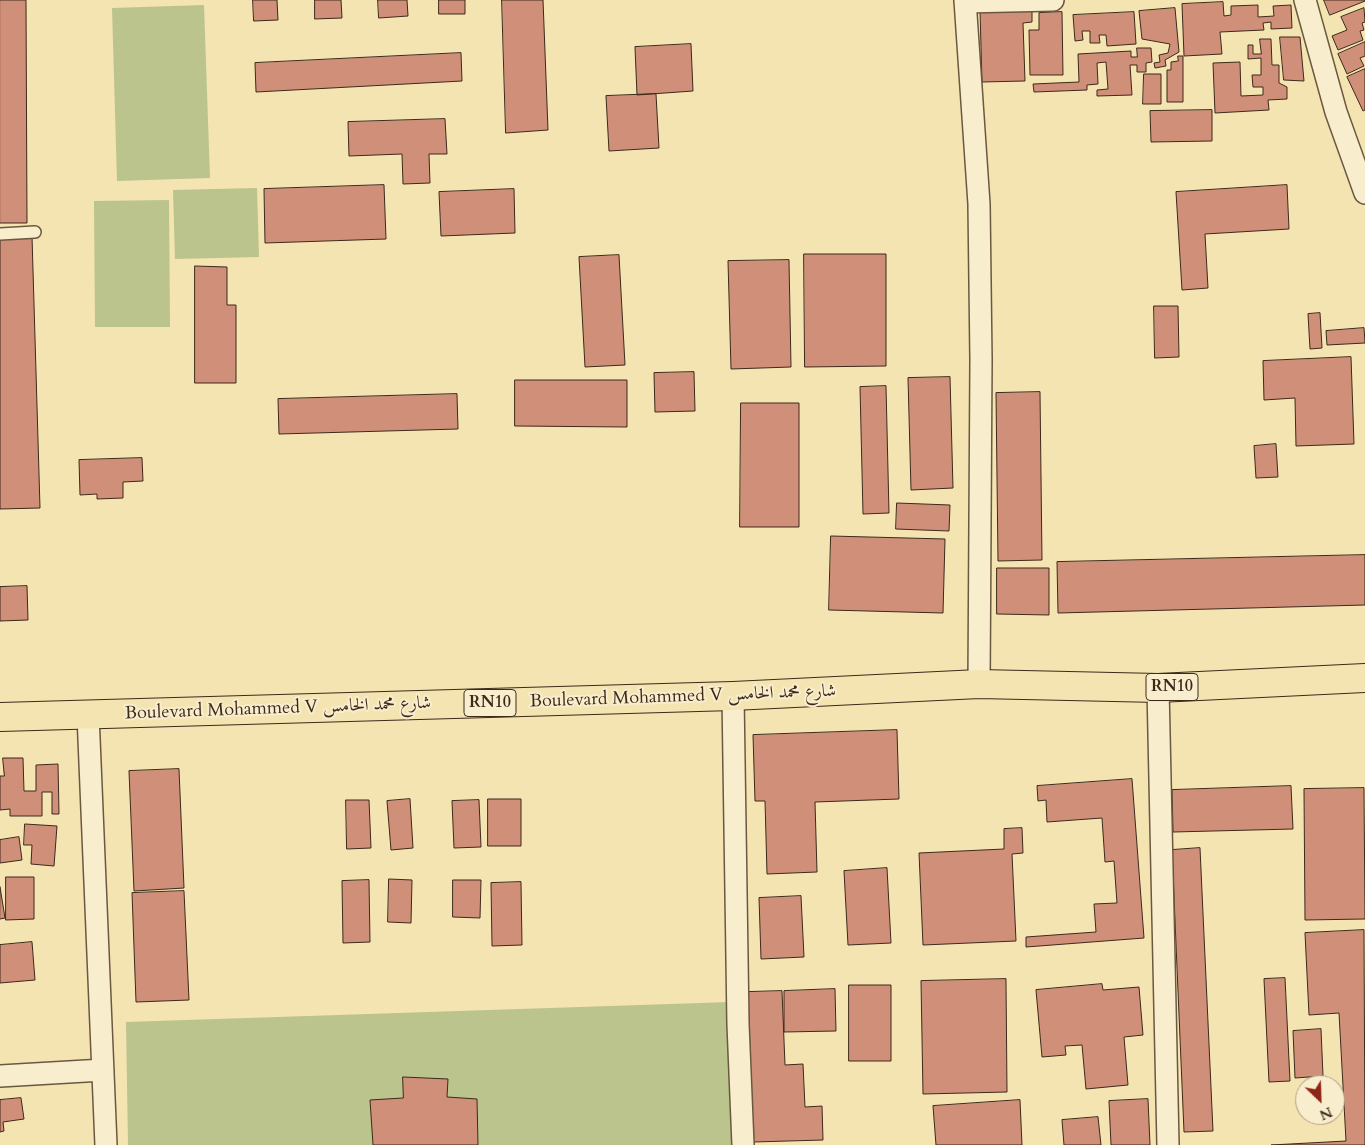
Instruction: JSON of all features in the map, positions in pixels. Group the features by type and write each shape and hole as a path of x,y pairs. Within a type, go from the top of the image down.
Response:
{"main road":[{"name":"Boulevard Mohammed V شارع محمد الخامس","path":"0,718 733,696 979,684 1158,688 1365,678"}],"street":[{"path":"979,684 981,360 979,204 965,1 1053,0"},
{"path":"1305,0 1336,112 1365,193"},
{"path":"1158,688 1168,1145"},
{"path":"733,696 738,1024 743,1145"},
{"path":"88,715 106,1145"},
{"path":"0,1076 103,1070"}],"lane":[{"path":"0,234 35,232"}],"green space":[{"path":"204,5 210,178 117,181 112,8"},
{"path":"257,188 259,257 175,259 173,190"},
{"path":"169,200 170,327 95,327 94,201"},
{"path":"731,1002 735,1145 128,1145 126,1022"}],"building":[{"path":"0,0 26,0 27,223 0,223"},
{"path":"253,0 277,0 278,20 254,21"},
{"path":"315,0 341,0 342,18 315,19"},
{"path":"378,0 407,0 408,16 379,18"},
{"path":"439,0 465,0 465,14 439,14"},
{"path":"502,0 543,0 548,130 506,133"},
{"path":"1324,0 1365,0 1365,1 1330,15"},
{"path":"1223,2 1224,16 1231,15 1231,6 1258,5 1258,17 1274,16 1273,6 1291,5 1292,28 1271,29 1271,22 1263,23 1264,30 1220,32 1222,54 1184,56 1182,4"},
{"path":"1175,8 1179,52 1165,60 1166,66 1155,68 1154,63 1160,62 1159,55 1168,53 1170,44 1142,39 1139,11"},
{"path":"1364,8 1365,22 1362,23 1364,30 1360,31 1363,40 1338,50 1332,36 1347,30 1341,17"},
{"path":"1032,10 1032,22 1023,23 1025,81 982,82 980,11"},
{"path":"1062,12 1063,75 1030,75 1029,30 1039,30 1039,13"},
{"path":"1134,12 1136,44 1107,46 1106,35 1099,35 1100,43 1090,43 1090,31 1082,31 1083,40 1075,41 1073,15"},
{"path":"1280,37 1300,37 1304,81 1284,80"},
{"path":"1260,39 1271,39 1272,65 1279,65 1279,83 1287,87 1287,99 1268,100 1269,110 1215,113 1213,63 1240,62 1241,96 1263,95 1263,87 1253,87 1252,75 1261,75 1261,58 1248,59 1248,45 1253,45 1253,54 1261,54"},
{"path":"1365,42 1365,56 1360,58 1364,66 1347,74 1338,54"},
{"path":"691,44 693,91 637,95 635,47"},
{"path":"1137,48 1151,48 1152,62 1146,63 1146,72 1137,72 1137,65 1130,65 1132,95 1097,96 1097,90 1108,89 1106,62 1097,63 1098,84 1087,85 1087,90 1034,92 1033,84 1079,82 1078,54 1131,51 1131,57 1137,57"},
{"path":"461,53 462,81 256,92 255,63"},
{"path":"1178,56 1183,56 1183,102 1167,102 1167,70 1171,70 1171,62 1178,61"},
{"path":"1365,69 1365,110 1363,111 1347,77"},
{"path":"1144,74 1161,74 1161,104 1143,104"},
{"path":"656,94 659,148 609,151 606,96"},
{"path":"1212,110 1212,141 1151,142 1150,111"},
{"path":"445,119 447,154 429,154 430,183 403,184 402,154 349,156 348,122"},
{"path":"384,185 386,239 265,243 264,189"},
{"path":"1287,185 1289,229 1205,234 1208,288 1182,290 1176,192"},
{"path":"514,189 515,233 441,236 439,192"},
{"path":"32,236 40,508 0,509 0,237"},
{"path":"804,254 886,254 886,366 805,367"},
{"path":"619,255 625,365 585,367 579,257"},
{"path":"789,260 791,367 731,369 728,261"},
{"path":"195,266 227,267 227,305 236,305 236,383 195,383"},
{"path":"1154,306 1178,306 1179,357 1155,358"},
{"path":"1320,313 1322,348 1310,349 1308,314"},
{"path":"1364,328 1365,343 1327,345 1326,331"},
{"path":"1351,357 1354,444 1296,446 1295,398 1264,400 1263,361"},
{"path":"694,372 695,411 655,412 654,373"},
{"path":"950,377 953,488 911,490 908,378"},
{"path":"515,380 627,380 627,427 515,426"},
{"path":"886,386 889,513 863,514 860,387"},
{"path":"1040,392 1042,560 998,561 996,393"},
{"path":"457,394 458,429 279,434 278,399"},
{"path":"741,403 799,403 799,527 740,527"},
{"path":"1276,444 1278,477 1256,478 1254,446"},
{"path":"142,458 143,481 123,482 123,498 97,499 97,494 80,495 79,460"},
{"path":"897,503 950,505 949,531 896,529"},
{"path":"831,536 945,539 943,613 829,610"},
{"path":"1365,555 1365,605 1058,613 1057,562"},
{"path":"997,568 1049,568 1049,615 997,614"},
{"path":"27,586 28,620 0,621 0,587"},
{"path":"897,730 899,799 815,802 817,872 767,874 765,801 755,801 753,735"},
{"path":"3,758 23,758 24,791 36,791 36,765 58,764 59,814 52,814 52,792 42,792 42,816 10,816 10,809 0,810 0,776 4,776"},
{"path":"179,769 184,888 134,891 129,771"},
{"path":"1132,779 1144,938 1026,947 1026,937 1096,932 1094,904 1117,903 1114,861 1105,862 1102,818 1047,822 1046,800 1038,801 1037,786"},
{"path":"1291,786 1293,829 1173,832 1172,790"},
{"path":"1364,788 1365,919 1305,920 1304,789"},
{"path":"410,799 413,848 391,850 387,801"},
{"path":"488,799 521,799 521,846 488,846"},
{"path":"346,800 369,800 371,848 347,849"},
{"path":"479,800 481,847 454,848 452,801"},
{"path":"25,824 57,826 54,866 31,864 32,845 24,845"},
{"path":"1022,828 1023,853 1012,854 1016,941 923,945 919,853 1004,849 1004,829"},
{"path":"19,837 22,860 0,863 0,840"},
{"path":"1200,848 1213,1131 1184,1132 1172,850"},
{"path":"887,868 891,943 848,945 844,871"},
{"path":"6,877 34,877 34,919 6,920"},
{"path":"389,879 412,880 411,923 388,922"},
{"path":"369,880 370,942 343,943 342,881"},
{"path":"453,880 481,880 480,918 453,917"},
{"path":"521,882 522,945 492,946 491,883"},
{"path":"0,887 5,918 0,919"},
{"path":"184,891 189,1000 136,1002 132,893"},
{"path":"801,896 804,957 761,959 759,898"},
{"path":"1364,930 1365,1145 1271,1145 1346,1141 1345,1075 1342,1075 1339,1013 1309,1015 1305,933"},
{"path":"32,942 35,980 0,983 0,945"},
{"path":"1285,978 1290,1081 1269,1082 1264,979"},
{"path":"1006,979 1007,1092 923,1094 921,981"},
{"path":"1102,984 1103,990 1139,987 1143,1035 1124,1037 1128,1085 1086,1089 1082,1045 1065,1046 1066,1055 1042,1057 1036,990"},
{"path":"849,985 891,985 891,1061 849,1061"},
{"path":"835,989 836,1031 784,1032 784,991"},
{"path":"782,991 785,1065 803,1064 805,1107 822,1106 823,1140 753,1142 748,992"},
{"path":"1321,1029 1323,1075 1295,1075 1295,1078 1293,1031"},
{"path":"403,1077 448,1079 447,1097 477,1099 478,1145 373,1145 370,1100 403,1098"},
{"path":"21,1098 24,1119 3,1122 4,1131 0,1132 0,1100"},
{"path":"1148,1099 1150,1145 1111,1145 1109,1101"},
{"path":"1020,1100 1022,1145 936,1145 933,1106"},
{"path":"1098,1117 1101,1145 1064,1145 1062,1120"}]}
